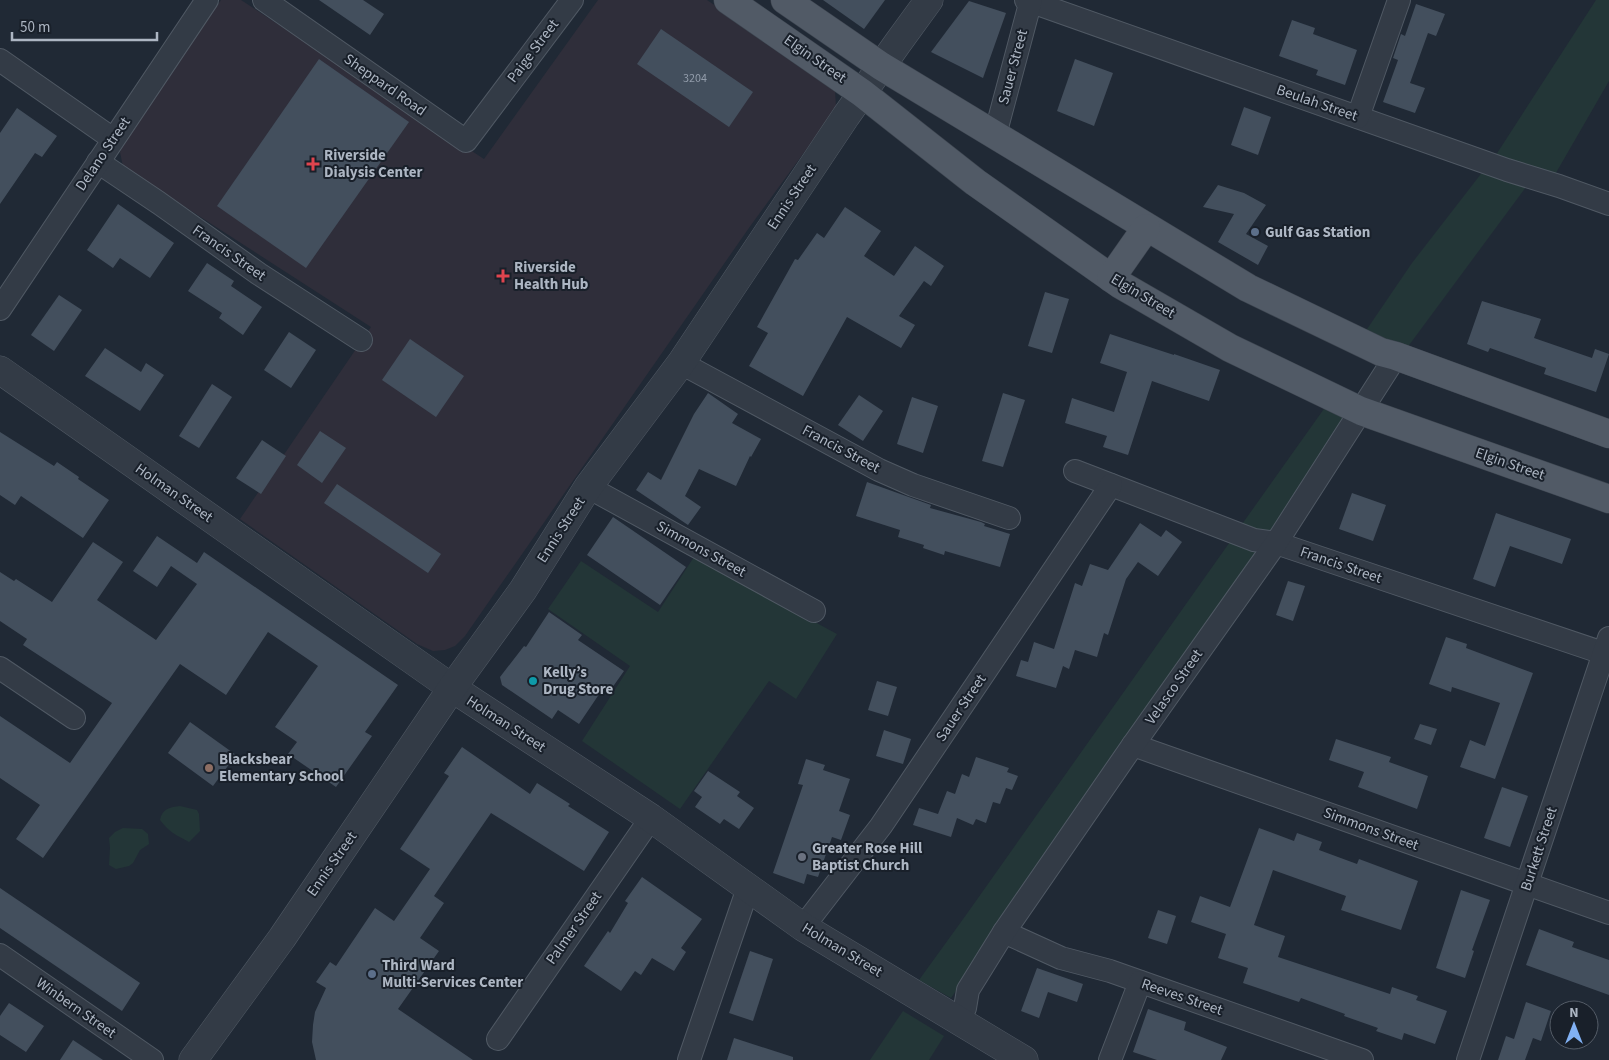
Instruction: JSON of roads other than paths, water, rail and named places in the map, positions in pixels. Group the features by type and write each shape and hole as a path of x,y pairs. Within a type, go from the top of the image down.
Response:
{"main road":[{"name":"Elgin Street","path":"728,0 862,92 975,182 1111,278 1230,348 1361,411 1609,499"},
{"name":"Elgin Street","path":"785,0 881,66 1252,291 1381,352 1609,434"},
{"path":"1111,278 1146,228"}],"street":[{"name":"Delano Street","path":"0,309 207,0"},
{"name":"Sheppard Road","path":"264,0 466,141 495,101"},
{"name":"Paige Street","path":"495,101 572,0"},
{"name":"Ennis Street","path":"193,1060 282,938 452,688 523,590 588,487 681,363 862,92 930,0"},
{"path":"1358,117 1399,0"},
{"name":"Beulah Street","path":"1030,1 1507,170 1609,204"},
{"name":"Sauer Street","path":"995,135 1030,1"},
{"path":"0,60 113,139"},
{"name":"Francis Street","path":"98,162 259,274 361,340"},
{"name":"Velasco Street","path":"959,1021 966,1008 968,990 1004,932 1276,543 1396,356"},
{"name":"Francis Street","path":"681,363 878,470 913,485 1009,518"},
{"name":"Holman Street","path":"0,370 452,688 651,818 803,927 1024,1060"},
{"name":"Francis Street","path":"1076,471 1254,540 1276,543 1607,649"},
{"name":"Sauer Street","path":"803,927 881,826 1112,485"},
{"name":"Simmons Street","path":"588,487 814,610"},
{"name":"Burkett Street","path":"1468,1060 1607,649"},
{"path":"0,668 74,718"},
{"name":"Simmons Street","path":"1133,745 1609,913"},
{"name":"Palmer Street","path":"498,1039 651,818"},
{"path":"689,1060 748,888"},
{"name":"Reeves Street","path":"1004,932 1061,958 1110,971 1362,1060"},
{"name":"Winbern Street","path":"0,955 152,1060"},
{"path":"1110,1060 1140,982"}],"place":[{"name":"Riverside Dialysis Center","path":"313,164"},
{"name":"Gulf Gas Station","path":"1255,232"},
{"name":"Riverside Health Hub","path":"503,276"},
{"name":"Kelly’s Drug Store","path":"533,681"},
{"name":"Blacksbear Elementary School","path":"209,768"},
{"name":"Greater Rose Hill Baptist Church","path":"802,857"},
{"name":"Third Ward Multi-Services Center","path":"372,974"}]}
